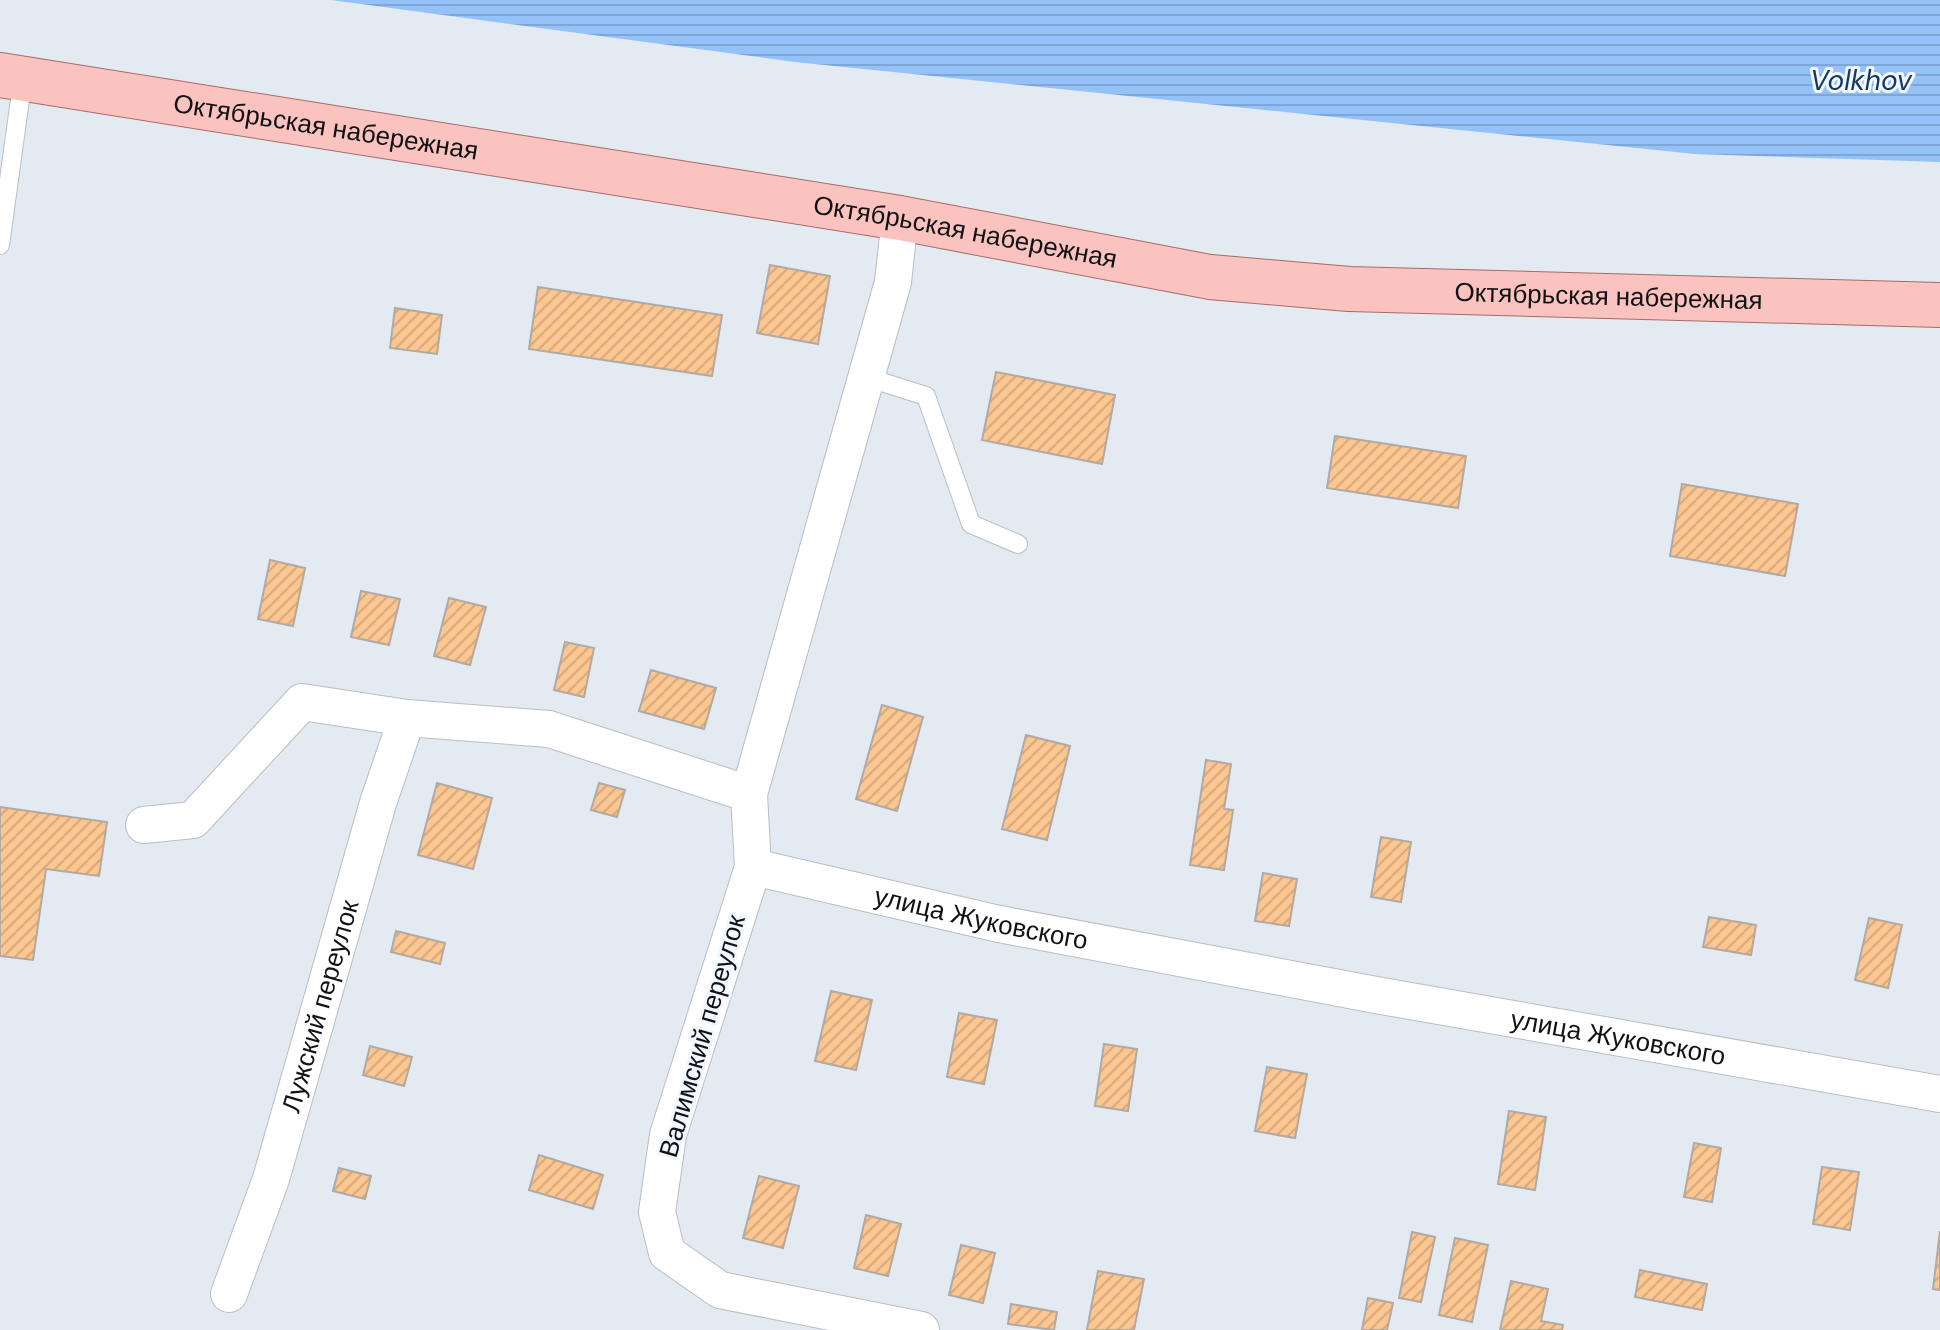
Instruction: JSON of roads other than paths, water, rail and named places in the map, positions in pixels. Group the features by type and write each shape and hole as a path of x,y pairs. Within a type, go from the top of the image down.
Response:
{"main road":[{"name":"Октябрьская набережная","path":"12,76 900,218 1210,277 1334,288 1940,305"}],"street":[{"path":"753,867 749,794 893,282 900,218"},
{"path":"144,825 193,820 302,702 407,718 549,729 749,794"},
{"name":"Лужский переулок","path":"229,1294 271,1179 378,803 407,718"},
{"name":"улица Жуковского","path":"753,867 999,924 1376,995 1940,1094"},
{"name":"Валимский переулок","path":"753,867 668,1135 657,1212 667,1253 720,1290 921,1330"}],"lane":[{"path":"0,245 12,76"},
{"path":"866,377 926,396 971,524 1018,544"}],"water":[{"name":"Volkhov","path":"331,0 1940,0 1940,162 1695,154 795,62"}]}
